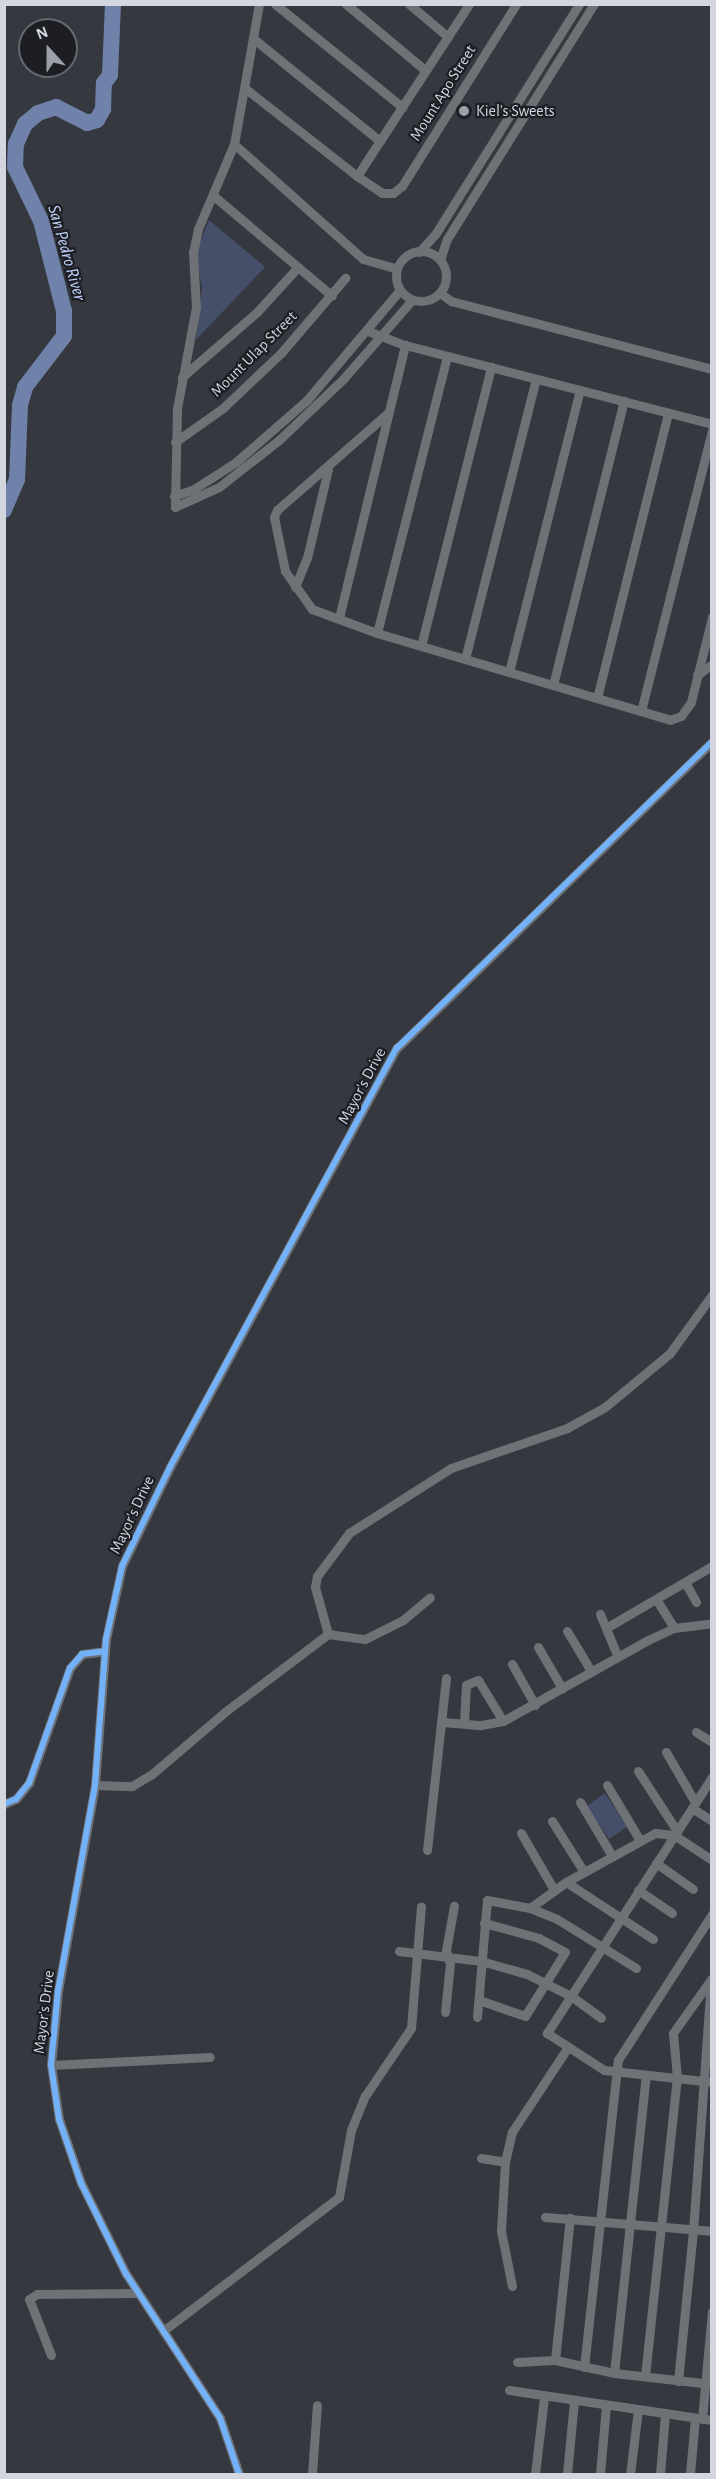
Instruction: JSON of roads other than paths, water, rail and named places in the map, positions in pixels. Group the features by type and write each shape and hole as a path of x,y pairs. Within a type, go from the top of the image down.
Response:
{"street":[{"path":"259,4 246,89 234,144 214,197 198,229 193,252 196,307 182,377 175,442 175,507 199,500 244,469 315,407 412,300"},
{"path":"275,4 402,107"},
{"path":"346,4 426,71"},
{"path":"409,4 448,38"},
{"path":"246,89 357,176 470,4"},
{"name":"Mount Apo Street","path":"357,176 382,193 393,193 402,186 516,4"},
{"path":"579,4 436,233 419,252 406,257 397,269 400,290 412,300 429,300 440,293 446,275 440,260 447,239 594,4"},
{"path":"254,39 380,141"},
{"path":"234,144 363,258 375,265 397,269"},
{"path":"214,197 332,296"},
{"path":"419,252 440,260"},
{"path":"182,377 257,312 298,267"},
{"name":"Mount Ulap Street","path":"175,442 223,408 281,353 345,278"},
{"path":"174,496 194,489 236,462 307,400 368,331 400,290"},
{"path":"440,293 451,301 711,369"},
{"path":"368,331 377,337 405,345 711,424"},
{"path":"339,618 405,345"},
{"path":"377,633 447,356"},
{"path":"421,646 491,367"},
{"path":"465,659 536,379"},
{"path":"509,672 580,390"},
{"path":"552,685 624,401"},
{"path":"389,412 328,469 277,510 274,518 285,570 312,609 377,633 670,720 681,716 690,702 711,617"},
{"path":"597,698 668,413"},
{"path":"641,711 711,430"},
{"path":"295,587 307,558 328,469"},
{"path":"697,675 711,664"},
{"name":"Mayor's Drive","path":"239,2475 220,2418 138,2293 81,2183 59,2119 51,2065 58,1991 95,1785 105,1652 122,1566 133,1538 397,1048 711,742"},
{"path":"328,1634 315,1587 317,1576 349,1533 451,1468 567,1428 605,1407 670,1353 711,1294"},
{"path":"606,1628 711,1566"},
{"path":"685,1582 696,1602"},
{"path":"95,1785 132,1786 152,1774 226,1711 328,1634 364,1639 403,1620 430,1597"},
{"path":"656,1599 674,1628"},
{"path":"600,1614 617,1655"},
{"path":"443,1722 481,1725 503,1721 535,1705 617,1655 674,1628 711,1623"},
{"path":"567,1631 591,1671"},
{"path":"538,1647 562,1688"},
{"path":"4,1804 16,1799 29,1783 70,1668 82,1654 105,1652"},
{"path":"512,1664 535,1705"},
{"path":"427,1850 447,1678"},
{"path":"464,1724 466,1685 478,1680 503,1721"},
{"path":"696,1732 711,1742"},
{"path":"666,1752 693,1805 711,1821"},
{"path":"638,1771 675,1833 711,1860"},
{"path":"708,2081 604,2070 547,2033 620,1917 711,1780"},
{"path":"607,1785 639,1839"},
{"path":"580,1802 612,1856"},
{"path":"552,1821 584,1872"},
{"path":"521,1833 555,1890"},
{"path":"531,1908 566,1882 639,1839 655,1833 675,1833"},
{"path":"656,1863 693,1889"},
{"path":"566,1882 653,1939"},
{"path":"638,1890 672,1914"},
{"path":"477,2017 487,1899 531,1908 603,1944 636,1968"},
{"path":"163,2331 339,2198 351,2130 365,2096 411,2028 421,1906"},
{"path":"445,2012 454,1906"},
{"path":"584,2367 618,2060 711,1914"},
{"path":"479,2000 525,2016 564,1955 562,1948 484,1923"},
{"path":"399,1952 481,1961 527,1974 571,1996 601,2018"},
{"path":"645,2376 663,2227 676,2078 675,2028 711,1978"},
{"path":"678,2381 708,2081 711,1978"},
{"path":"512,2286 501,2231 505,2162 512,2132 568,2047"},
{"path":"51,2065 210,2057"},
{"path":"614,2373 632,2223 646,2076"},
{"path":"482,2158 505,2162"},
{"path":"545,2217 711,2231"},
{"path":"555,2360 570,2218"},
{"path":"51,2355 29,2299 37,2294 138,2293"},
{"path":"690,2475 703,2419 702,2383 711,2311"},
{"path":"517,2362 555,2360 614,2373 702,2383"},
{"path":"509,2390 703,2419"},
{"path":"535,2475 544,2397"},
{"path":"567,2475 574,2401"},
{"path":"312,2475 317,2405"},
{"path":"600,2475 606,2406"},
{"path":"630,2475 638,2410"},
{"path":"660,2475 665,2415"}],"waterway":[{"name":"San Pedro River","path":"4,510 17,480 20,405 25,387 64,336 64,311 41,221 15,167 16,144 25,124 38,113 56,107 87,123 97,120 103,109 104,83 110,75 113,4"}],"place":[{"name":"Kiel's Sweets","path":"464,111"}]}
